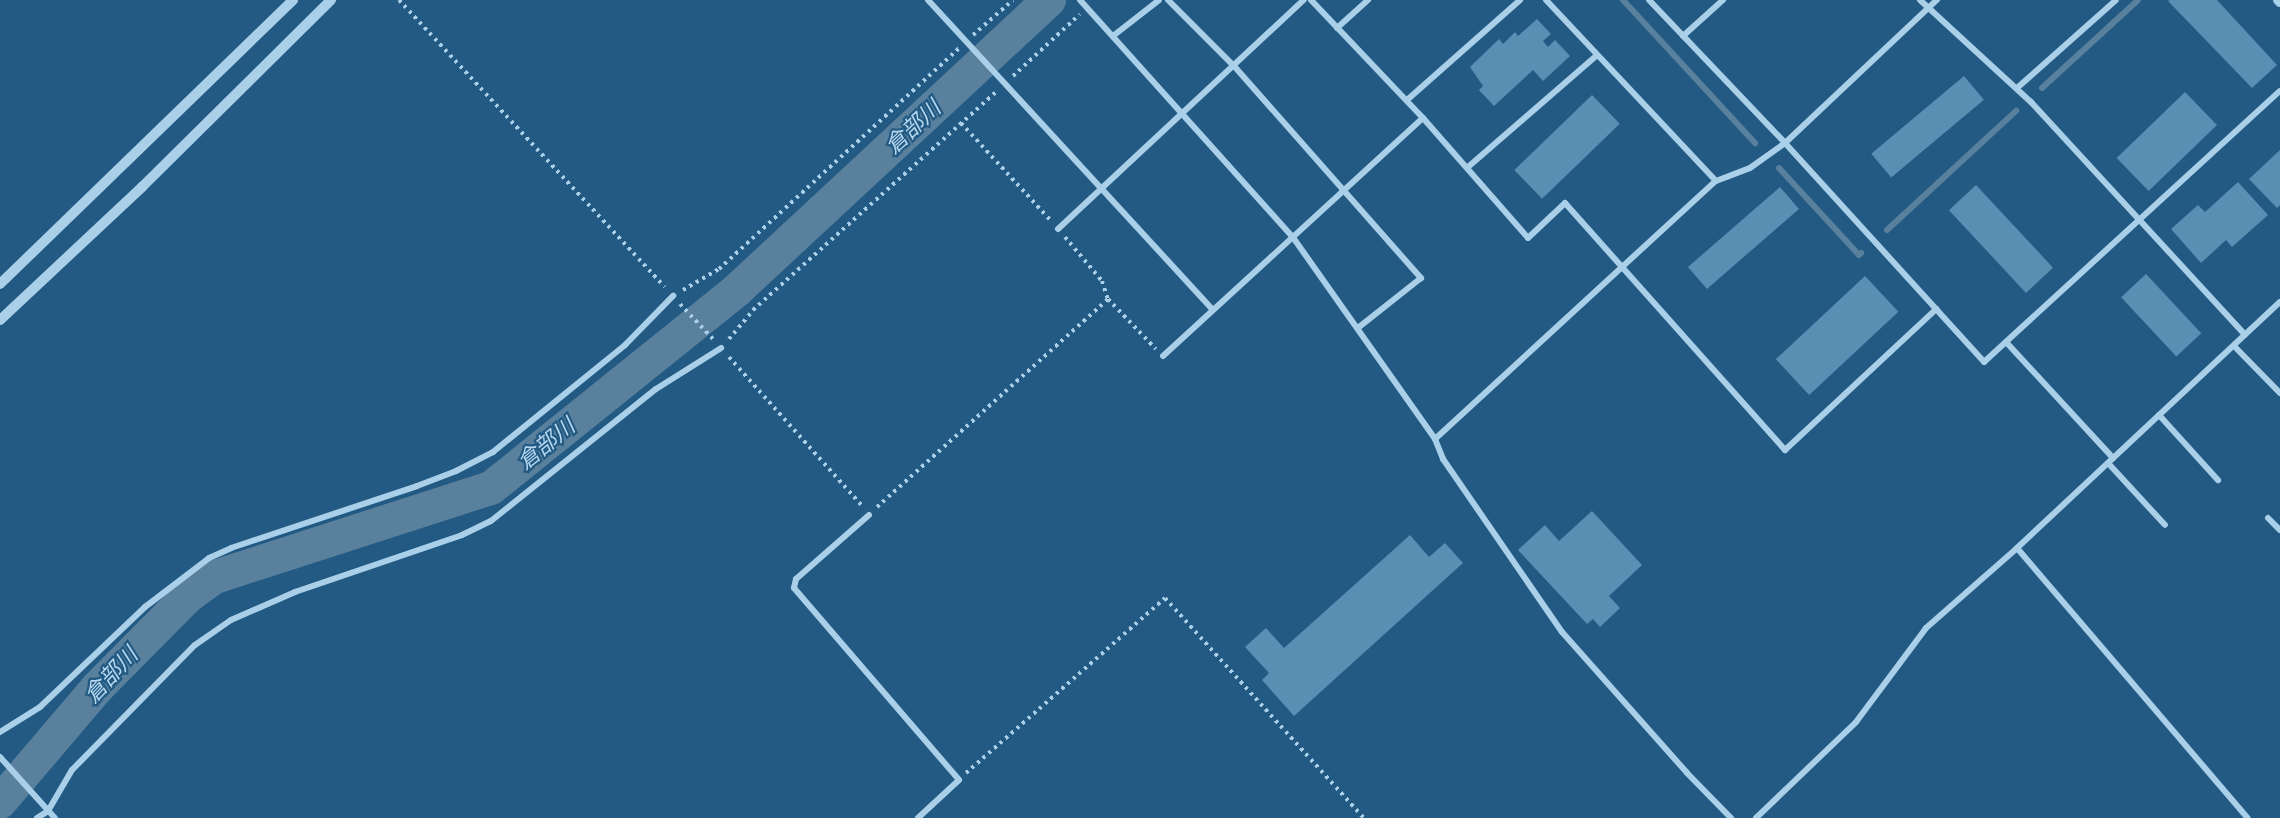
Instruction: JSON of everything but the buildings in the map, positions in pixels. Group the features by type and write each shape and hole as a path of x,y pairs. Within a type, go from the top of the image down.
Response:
{"street":[{"path":"0,284 293,0"},
{"path":"0,320 142,187 331,0"},
{"path":"928,0 1212,309"},
{"path":"1080,0 1292,236 1436,439 1443,459 1562,632 1687,773 1731,818"},
{"path":"1113,36 1160,0"},
{"path":"1168,0 1234,66 1421,278 1358,328"},
{"path":"1058,229 1304,0"},
{"path":"1311,0 1407,100 1528,237 1565,203 1785,450 1936,309"},
{"path":"1337,28 1368,0"},
{"path":"1407,100 1520,0"},
{"path":"1546,0 1596,56 1716,181"},
{"path":"1648,0 1785,143 1984,362 2280,91"},
{"path":"1683,36 1724,0"},
{"path":"1920,0 2016,88 2141,220 2245,335"},
{"path":"1436,439 1620,267 1716,181 1750,168 1785,143 1937,0"},
{"path":"2016,88 2116,0"},
{"path":"1468,167 1596,56"},
{"path":"1163,356 1423,118"},
{"path":"0,732 40,707 145,607 209,558 231,548 417,486 456,471 493,452 625,345 673,296"},
{"path":"1756,818 1856,722 1926,628 2017,548 2280,302"},
{"path":"2006,342 2111,460 2164,525"},
{"path":"2234,346 2280,393"},
{"path":"37,818 48,811 72,770 195,645 231,620 295,592 462,535 491,520 656,389 721,348"},
{"path":"2159,415 2218,480"},
{"path":"869,515 796,579 794,588 959,780 918,818"},
{"path":"2268,518 2280,530"},
{"path":"2017,548 2248,818"},
{"path":"0,757 55,818"}],"path":[{"path":"399,0 680,303 869,515 1108,299"},
{"path":"673,296 718,269 1013,0"},
{"path":"721,348 753,310 1087,8"},
{"path":"961,123 1102,281 1108,299 1163,356"},
{"path":"959,780 1165,598 1364,818"}],"waterway":[{"name":"倉部川","path":"0,802 97,688 187,597 215,577 491,488 737,290 1049,0"},
{"path":"1623,0 1755,143"},
{"path":"2042,88 2138,0"},
{"path":"1887,230 2016,111"},
{"path":"1779,168 1859,255 1861,253"}]}
